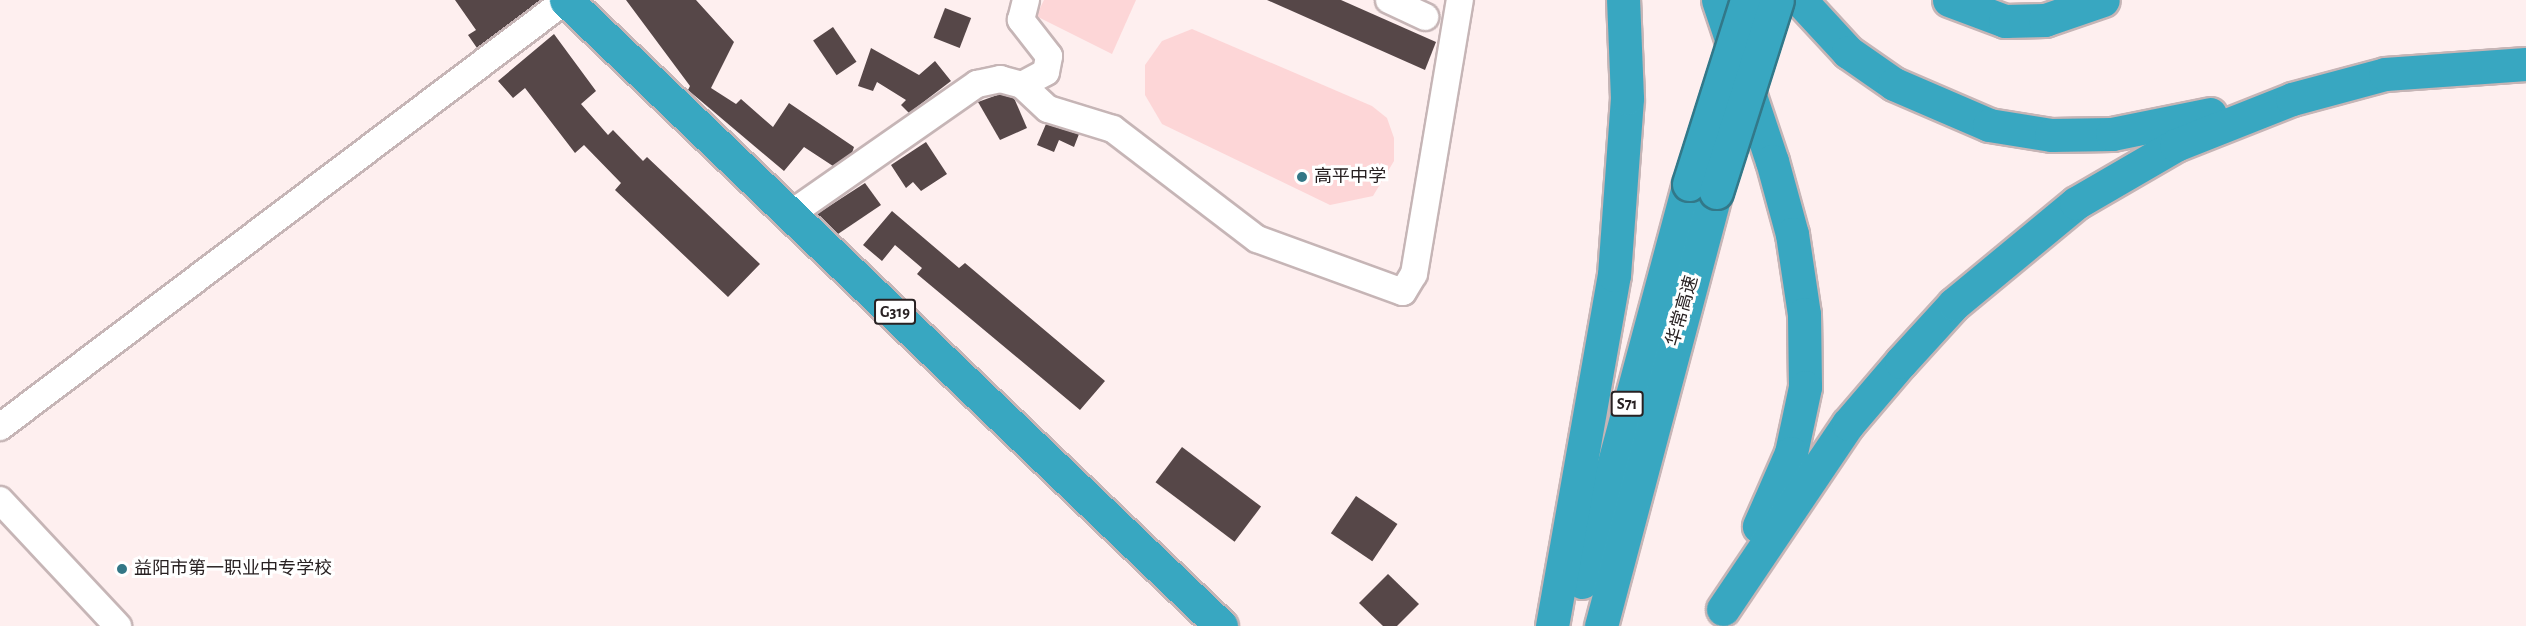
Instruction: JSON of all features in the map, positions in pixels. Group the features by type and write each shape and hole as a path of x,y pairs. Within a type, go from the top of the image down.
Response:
{"highway":[{"name":"G319","path":"566,0 792,213 1221,626"},
{"path":"1552,626 1614,275 1627,98 1623,0"},
{"path":"1718,0 1775,172 1804,314 1805,387 1791,453 1718,617"},
{"name":"华常高速","path":"1601,626 1747,0"},
{"name":"华常高速","path":"1572,626 1703,188 1777,0"},
{"path":"1800,0 1848,52 1894,84 1989,125 2050,135 2112,134 2169,124 2385,74 2526,64"},
{"path":"1949,0 2005,21 2045,20 2103,0"},
{"path":"1718,617 1848,424 1954,304 2017,248 2124,172 2176,145 2292,99 2385,74"}],"street":[{"path":"1,425 566,0"},
{"path":"1022,85 1051,63 1022,20 1026,0"},
{"path":"1389,0 1425,17"},
{"path":"792,213 977,84 1000,79 1022,85 1048,109 1113,129 1246,233 1402,292 1414,274 1460,0"},
{"path":"0,500 118,626"}],"shaded area":[{"path":"1044,0 1136,0 1112,54 1036,16"},
{"path":"1192,29 1372,106 1387,118 1394,138 1394,161 1373,196 1330,205 1162,124 1145,95 1145,65 1162,41"}],"building":[{"path":"455,0 541,0 477,48 468,35 476,30"},
{"path":"626,0 696,0 734,42 711,88 736,104 741,99 773,127 789,103 854,147 852,153 833,166 804,147 784,171 688,90 690,86"},
{"path":"1267,0 1341,0 1436,42 1425,70"},
{"path":"945,8 971,18 960,48 934,38"},
{"path":"833,27 856,62 837,75 813,40"},
{"path":"554,34 596,91 581,104 608,135 613,130 643,161 647,157 760,264 728,297 615,190 621,183 584,145 575,153 525,88 513,98 498,81"},
{"path":"871,48 919,75 935,61 951,81 909,113 901,105 906,100 877,82 873,91 858,86"},
{"path":"1000,94 1014,98 1027,128 1000,140 978,102"},
{"path":"1046,124 1079,134 1074,147 1059,140 1054,152 1037,145"},
{"path":"926,142 947,174 921,191 913,182 906,188 891,165"},
{"path":"865,183 881,205 838,234 817,214"},
{"path":"892,211 959,268 965,263 1105,381 1080,410 917,274 922,268 895,245 882,261 863,245"},
{"path":"1182,447 1261,507 1235,542 1156,482"},
{"path":"1356,496 1397,524 1372,561 1331,533"},
{"path":"1388,574 1419,604 1397,626 1383,626 1359,603"}],"place":[{"name":"高平中学","path":"1302,177"},
{"name":"益阳市第一职业中专学校","path":"122,569"}]}
